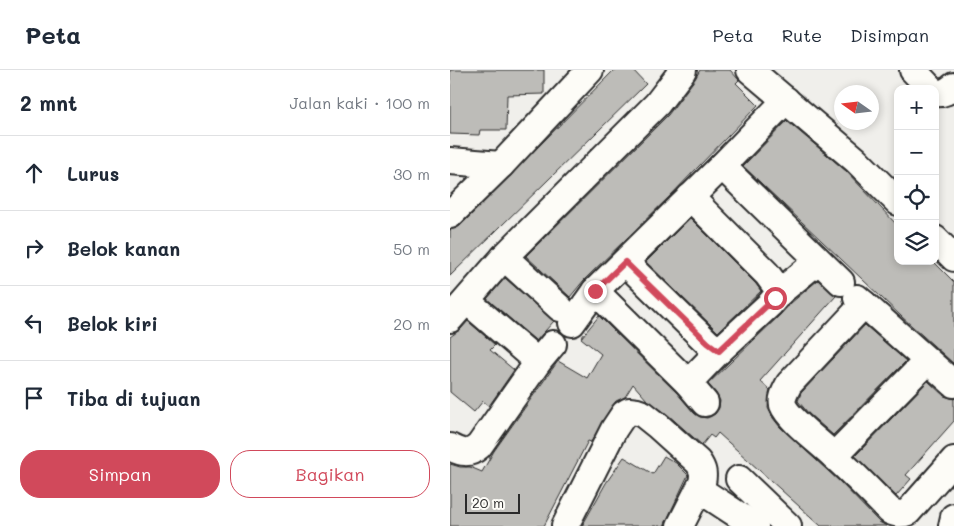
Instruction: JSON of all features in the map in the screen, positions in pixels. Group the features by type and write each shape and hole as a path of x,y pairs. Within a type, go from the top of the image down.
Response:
{"street":[{"path":"450,215 501,165 590,70"},
{"path":"450,448 466,454 471,453 479,446 545,353 458,310 504,257 657,104 683,70"},
{"path":"750,70 856,160 894,198"},
{"path":"913,70 927,85"},
{"path":"939,94 947,92 954,86"},
{"path":"504,257 566,316 625,262 786,100"},
{"path":"450,161 501,165"},
{"path":"722,166 854,295 954,384"},
{"path":"690,197 767,274 780,292"},
{"path":"939,243 954,258"},
{"path":"688,383 780,292 818,261"},
{"path":"625,262 708,343 719,351"},
{"path":"595,291 688,383 705,403"},
{"path":"854,295 789,384 782,404 785,409 794,420 890,511 899,514 908,512 954,460"},
{"path":"834,456 928,360"},
{"path":"565,526 614,430 624,414 629,412 637,412 651,420 698,462 702,469 704,476 700,490 680,526"},
{"path":"739,479 788,526"},
{"path":"700,490 755,526"},
{"path":"952,526 954,517"}],"building":[{"path":"450,70 544,70 544,94 507,95 506,130 480,130 479,135 450,134"},
{"path":"614,70 633,70 646,84 450,276 450,230 460,226"},
{"path":"700,70 730,70 739,80 736,83 758,105 669,197 584,280 570,297 526,256 668,115"},
{"path":"787,121 846,171 894,222 894,265 937,265 954,282 954,364 902,317 743,166"},
{"path":"690,218 761,291 718,332 646,262"},
{"path":"505,278 554,321 536,341 487,299"},
{"path":"818,280 836,296 760,381 770,390 768,408 780,427 839,481 879,522 887,526 821,526 718,433 714,438 710,435 702,445 667,414 647,400 633,384 625,397 616,401 612,406 591,442 588,441 544,526 450,526 450,464 470,467 482,472 494,451 558,361 587,378 601,354 581,338 599,316 677,393 694,413 700,417 707,418 715,414 719,408 720,401 708,384 791,303"},
{"path":"468,321 495,345 490,350 514,370 489,406 483,401 474,412 450,392 450,337"},
{"path":"865,325 906,361 833,435 809,414 798,401 801,393"},
{"path":"928,381 944,396 954,399 954,421 906,475 911,479 896,496 855,456"},
{"path":"664,456 676,463 688,475 664,526 582,526 606,483 624,457 653,474"}],"route":[{"path":"595,291 625,262 708,343 719,351 775,298"}]}
